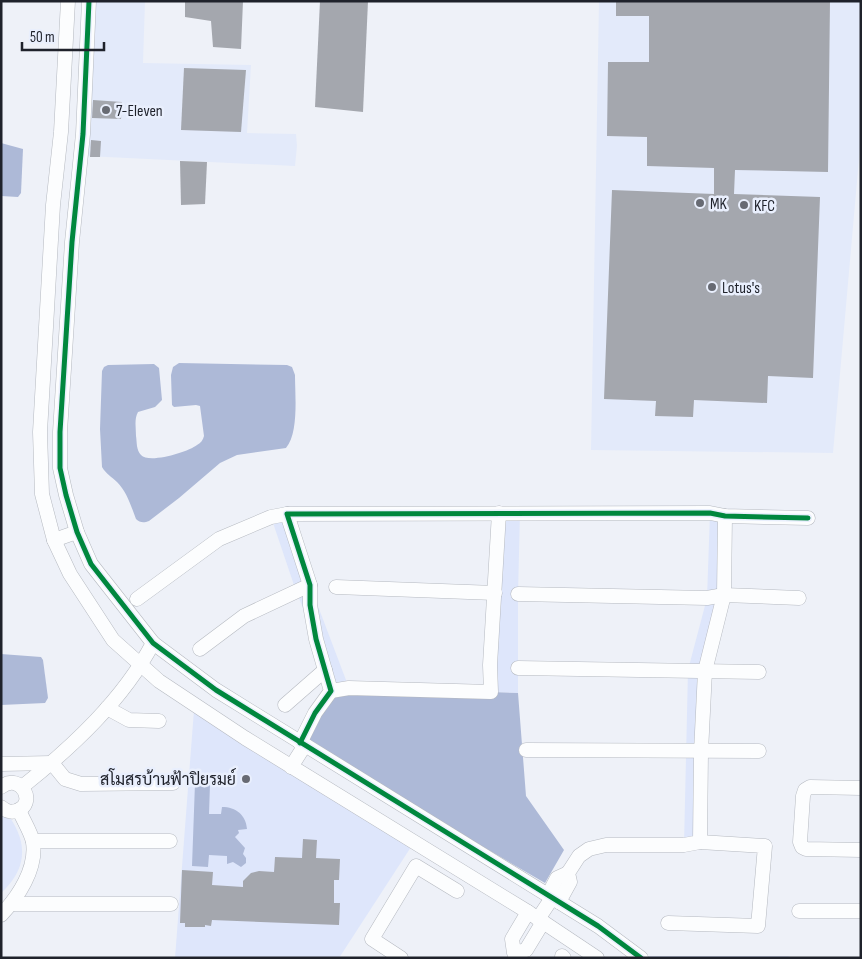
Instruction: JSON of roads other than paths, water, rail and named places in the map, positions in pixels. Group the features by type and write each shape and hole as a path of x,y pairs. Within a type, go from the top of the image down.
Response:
{"street":[{"path":"68,1 61,132 53,205 40,432 42,494 54,540 70,574 112,640 159,681 291,767 537,918 597,958"},
{"path":"89,1 83,134 72,242 60,432 60,468 77,532 91,564 153,643 216,690 598,926 641,958"},
{"path":"291,767 298,741 315,712 332,691 348,688 491,692 490,665 499,513"},
{"path":"137,599 219,539 271,517 286,514 710,513 725,516 808,518"},
{"path":"286,514 310,585 310,605 314,631 332,691"},
{"path":"700,842 701,752 705,670 724,595 725,516"},
{"path":"54,540 77,532"},
{"path":"70,574 91,564"},
{"path":"200,649 244,616 310,585"},
{"path":"336,587 495,592"},
{"path":"518,594 707,598 724,595 799,598"},
{"path":"22,787 52,763 107,708 141,665 153,643"},
{"path":"518,668 759,672"},
{"path":"284,705 325,670"},
{"path":"107,708 129,720 158,721"},
{"path":"526,750 759,752"},
{"path":"1,764 52,763"},
{"path":"52,763 65,779 81,784 173,783"},
{"path":"1,787 9,783 18,784 26,795 25,804 19,810 9,811 1,807"},
{"path":"861,788 810,787 805,790 800,842 802,847 806,849 861,850"},
{"path":"1,915 12,904 33,860 33,841 19,810"},
{"path":"33,841 170,841"},
{"path":"512,955 526,950 537,918 553,898 557,878 568,873 579,856 589,849 606,845 684,845 700,842 765,846 758,926 668,923"},
{"path":"401,958 372,939 416,866 457,891"},
{"path":"12,904 171,904"},
{"path":"799,911 861,911"}],"place":[{"name":"7-Eleven","path":"106,110"},
{"name":"MK","path":"700,203"},
{"name":"KFC","path":"744,205"},
{"name":"Lotus's","path":"712,287"},
{"name":"สโมสรบ้านฟ้าปิยรมย์","path":"246,779"}]}
